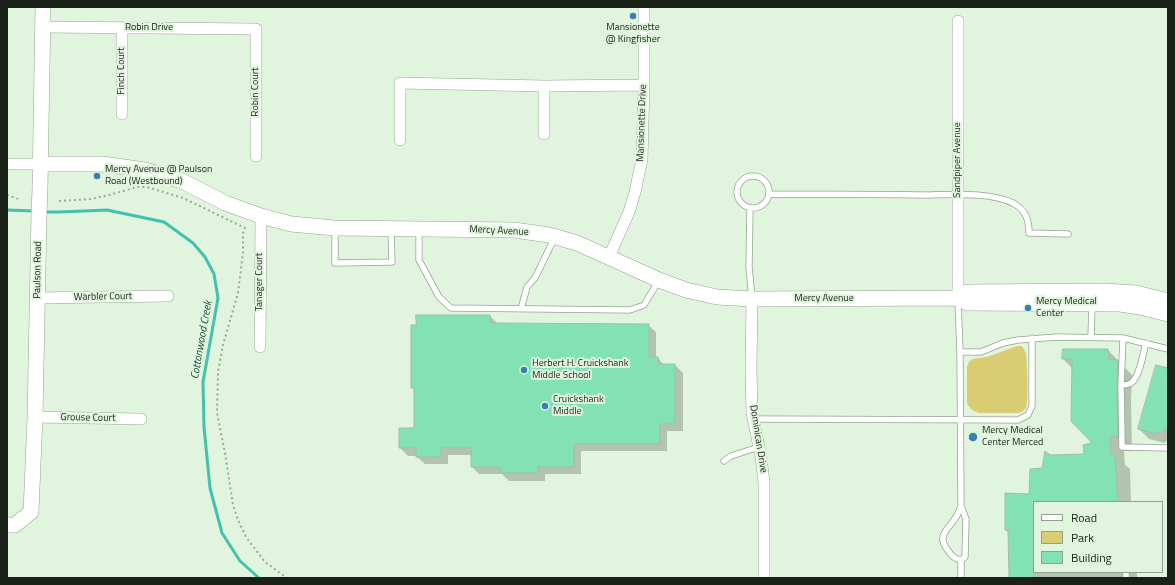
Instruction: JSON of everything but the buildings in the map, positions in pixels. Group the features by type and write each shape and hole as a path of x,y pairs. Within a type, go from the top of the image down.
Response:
{"street":[{"name":"Paulson Road","path":"11,525 31,512 35,417 43,7"},
{"name":"Mansionette Drive","path":"609,257 629,212 642,159 644,7"},
{"name":"Sandpiper Avenue","path":"958,21 958,298"},
{"name":"Robin Drive","path":"43,27 256,29"},
{"name":"Finch Court","path":"122,28 122,114"},
{"name":"Robin Court","path":"256,29 256,156"},
{"path":"400,140 400,83 544,86 644,85"},
{"path":"544,86 544,134"},
{"path":"7,164 40,164"},
{"name":"Mercy Avenue","path":"40,164 102,164 145,170 182,181 225,202 261,216 291,224 335,228 514,230 555,236 577,243 659,280 686,290 717,297 752,299 958,298 967,303 1127,304 1168,314"},
{"name":"Tanager Court","path":"260,347 261,216"},
{"name":"Mercy Avenue","path":"958,298 967,292 1105,291 1136,293 1168,300"},
{"name":"Warbler Court","path":"37,298 168,296"},
{"name":"Dominican Drive","path":"752,299 750,370 754,419 764,483 764,578"},
{"name":"Grouse Court","path":"35,417 141,419"}],"lane":[{"path":"748,176 759,177 767,184 769,194 768,199 760,207 750,208 745,206 738,198 737,187 748,176"},
{"path":"769,194 958,195 997,198 1013,204 1024,212 1029,223 1029,233 1068,234"},
{"path":"750,208 749,267 752,299"},
{"path":"335,228 335,263 392,262 392,229"},
{"path":"419,229 419,260 439,297 451,308 630,310 644,305 659,280"},
{"path":"521,309 527,287 535,278 555,236"},
{"path":"958,298 961,419 961,506 958,514 943,534 943,540 945,547 955,559 961,560 966,557 966,519 961,506"},
{"path":"1091,337 1092,304"},
{"path":"960,352 981,352 1003,343 1018,340 1057,337 1123,338 1168,349"},
{"path":"754,419 1018,420 1028,415 1032,406 1032,338"},
{"path":"1123,338 1121,384 1122,447 1168,448"},
{"path":"1121,384 1126,385 1131,383 1136,378 1146,343"},
{"path":"724,461 731,456 759,447"},
{"path":"961,560 961,578"}],"path":[{"path":"59,201 91,199 137,187 147,187 183,198 245,228 243,233 243,253 238,293 223,345 218,372 217,413 233,505 238,520 246,537 265,562 287,578"},
{"path":"7,195 18,199"}],"green space":[{"path":"1017,346 1022,346 1026,353 1028,389 1026,407 1023,411 1016,413 979,413 973,411 967,403 967,367 969,362 973,359 987,357"}],"waterway":[{"name":"Cottonwood Creek","path":"7,210 35,211"},
{"name":"Cottonwood Creek","path":"43,212 107,210 164,222 193,243 205,257 214,274 218,298 203,382 204,427 210,488 222,533 240,561 259,578"}],"place":[{"name":"Mansionette @ Kingfisher","path":"633,16"},
{"name":"Mercy Avenue @ Paulson Road (Westbound)","path":"97,176"},
{"name":"Mercy Medical Center","path":"1028,308"},
{"name":"Herbert H. Cruickshank Middle School","path":"524,370"},
{"name":"Cruickshank Middle","path":"545,406"},
{"name":"Mercy Medical Center Merced","path":"973,437"}]}
